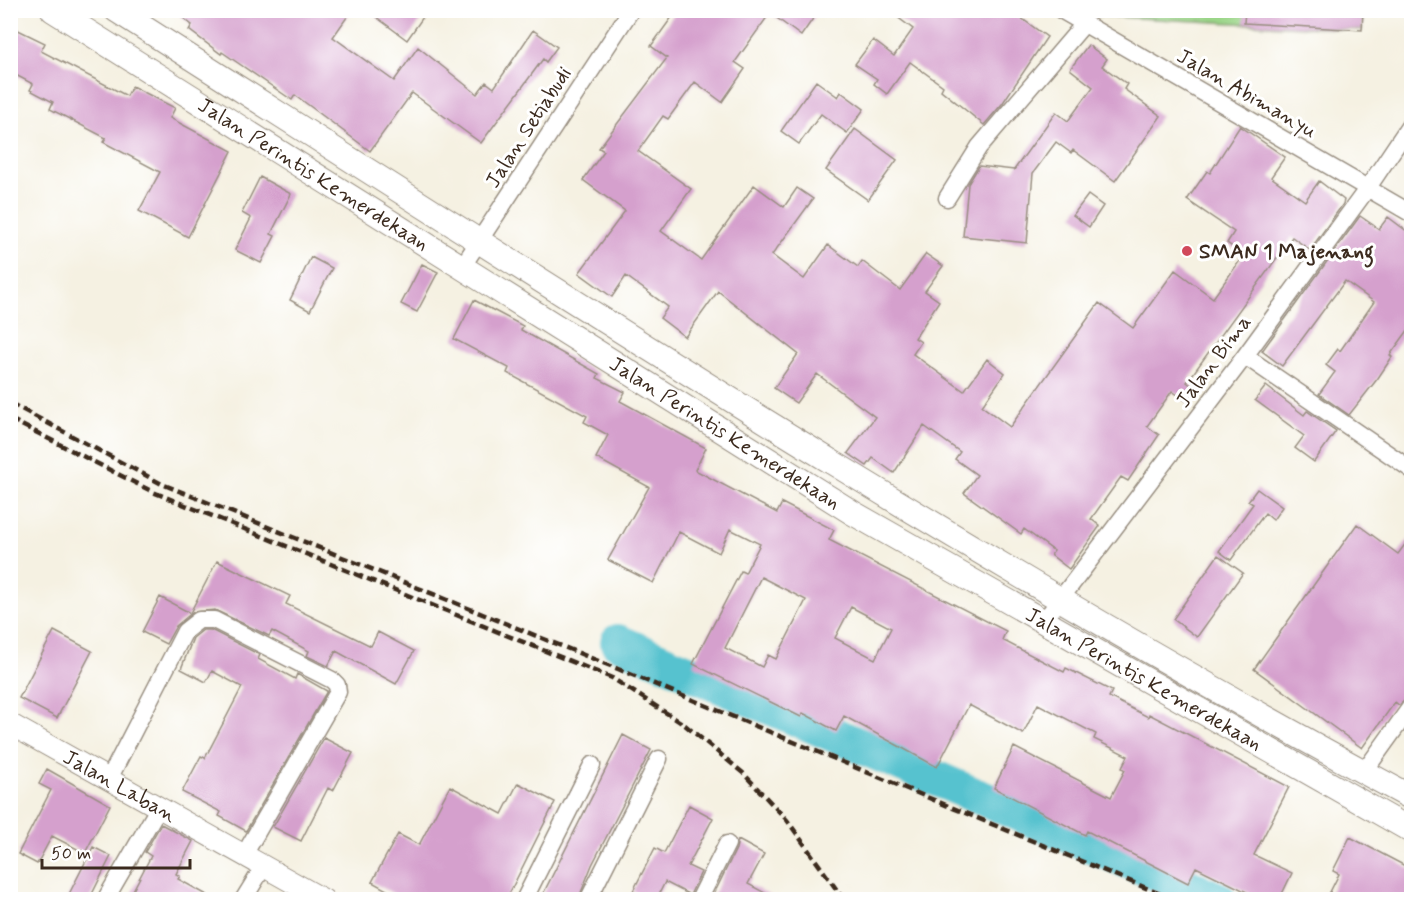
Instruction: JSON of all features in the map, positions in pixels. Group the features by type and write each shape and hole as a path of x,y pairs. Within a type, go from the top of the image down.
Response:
{"main road":[{"name":"Jalan Perintis Kemerdekaan","path":"53,10 853,513 1412,831"},
{"name":"Jalan Perintis Kemerdekaan","path":"116,10 870,486 1060,598 1412,798"}],"street":[{"name":"Jalan Setiabudi","path":"462,267 632,10"},
{"name":"Jalan Abimanyu","path":"1061,10 1412,214"},
{"path":"947,198 979,147 1084,24"},
{"name":"Jalan Bima","path":"1043,622 1245,356 1367,189 1412,122"},
{"path":"1245,356 1412,470"},
{"path":"109,779 186,631 199,620 214,620 332,680 337,685 338,692 244,855"},
{"path":"1364,772 1412,705"},
{"name":"Jalan Laban","path":"10,724 324,900"},
{"path":"588,900 659,759"},
{"path":"524,900 592,765"},
{"path":"105,900 159,807"},
{"path":"699,900 727,844"},
{"path":"243,900 264,866"}],"green space":[{"path":"1082,10 1363,11 1362,30 1082,15"}],"building":[{"path":"173,10 352,10 333,37 394,81 418,47 477,94 486,82 494,88 533,30 557,47 546,62 543,59 481,143 412,93 370,151 295,95 292,100 222,52 221,54 189,30 192,25"},
{"path":"367,10 428,10 407,40"},
{"path":"677,10 819,10 801,36 770,13 735,62 745,69 722,102 695,82 668,119 663,116 638,151 691,189 661,231 701,260 754,185 784,207 797,188 813,199 772,255 804,279 828,245 858,267 862,261 900,290 926,254 943,266 925,291 939,301 915,338 921,342 913,354 964,391 987,359 1005,373 982,406 1010,427 1099,303 1133,328 1175,270 1213,298 1244,255 1227,243 1234,232 1187,200 1207,171 1210,173 1240,126 1285,157 1271,177 1305,201 1319,181 1344,200 1343,204 1310,250 1292,237 1187,382 1197,390 1188,402 1172,391 1147,426 1159,435 1128,481 1121,477 1091,519 1100,526 1069,569 1051,555 1054,551 1024,529 1021,534 964,493 977,475 955,459 960,452 924,426 894,473 873,458 867,466 848,453 875,417 817,374 796,403 774,388 798,354 718,291 685,337 660,318 668,307 626,276 612,297 579,273 625,211 583,180 604,151 599,148 667,58 651,46"},
{"path":"888,10 1010,10 1047,37 1002,104 984,125 941,90 943,86 910,62 887,94 874,84 877,79 855,64 873,40 894,56 913,29"},
{"path":"1245,10 1363,10 1362,30 1244,23"},
{"path":"10,26 45,43 41,51 127,96 132,86 175,108 170,118 232,151 188,237 139,211 160,172 103,142 106,138 50,109 53,102 30,90 33,84 10,72"},
{"path":"1088,45 1107,59 1102,66 1127,84 1124,89 1161,116 1115,181 1073,150 1071,153 1056,142 1033,173 1027,243 963,236 968,184 979,166 1014,170 1056,112 1068,121 1093,87 1070,69"},
{"path":"816,81 838,97 841,92 864,109 847,133 821,114 799,144 781,131"},
{"path":"855,129 897,160 868,200 826,170"},
{"path":"260,177 291,194 271,234 275,236 261,263 235,250 251,218 242,213"},
{"path":"1088,195 1103,206 1089,227 1073,215"},
{"path":"1360,216 1379,229 1388,217 1412,235 1412,325 1390,355 1392,357 1378,378 1349,415 1319,394 1335,372 1326,365 1338,349 1340,351 1374,302 1345,281 1282,366 1262,351"},
{"path":"311,257 332,268 310,311 290,300"},
{"path":"422,264 438,272 417,312 401,304"},
{"path":"474,300 523,326 521,330 599,374 597,378 625,392 620,401 706,448 695,470 777,513 782,503 834,530 829,540 1006,631 1002,640 1064,672 1066,668 1112,691 1109,697 1148,717 1149,714 1289,787 1254,855 1292,873 1279,900 1263,900 1196,867 1188,883 1087,831 1085,835 994,788 1014,747 1111,797 1125,770 1122,768 1128,756 1094,739 1096,734 1038,704 1023,734 969,705 937,767 844,716 836,731 803,713 801,717 693,664 741,571 745,573 760,544 730,529 719,553 679,532 653,583 608,560 649,487 596,458 608,435 584,422 587,416 507,373 509,368 454,339","holes":["761,577 806,600 776,659 768,655 762,667 725,648","851,607 891,628 875,659 835,638"]},
{"path":"1266,386 1304,415 1307,411 1336,431 1314,462 1295,448 1304,436 1255,400"},
{"path":"1257,489 1282,507 1273,520 1265,513 1231,560 1219,551 1253,504 1248,501"},
{"path":"1357,524 1398,554 1412,535 1412,695 1399,705 1395,702 1362,748 1254,669"},
{"path":"1218,555 1243,573 1197,637 1173,619"},
{"path":"217,561 290,596 286,604 371,646 378,632 414,651 396,684 336,651 328,666 307,656 309,651 272,631 269,636 215,610 193,612 176,626 166,644 142,632 160,597 190,613"},
{"path":"203,630 211,630 260,655 258,659 295,679 297,674 327,691 246,831 219,816 221,812 182,792 201,756 205,758 242,687 212,671 206,682 181,669 193,638"},
{"path":"54,631 92,651 57,718 19,698"},
{"path":"623,735 651,750 592,865 578,900 540,900"},
{"path":"324,738 353,753 333,791 328,788 301,841 273,827"},
{"path":"47,769 110,805 85,853 52,836 37,864 18,854 51,790 39,784"},
{"path":"518,783 555,802 506,900 405,900 372,882 398,834 419,845 450,786 502,814"},
{"path":"689,805 713,818 688,866 701,872 690,895 665,882 656,900 648,900 633,891 655,848 664,853"},
{"path":"161,824 193,841 176,874 180,876 178,879 216,900 128,900 151,856 145,852"},
{"path":"1350,837 1411,869 1411,900 1326,900 1339,874 1333,871"},
{"path":"738,840 764,854 748,884 778,900 711,900 736,849"},
{"path":"93,847 111,856 89,900 66,900"}],"waterway":[{"path":"618,642 1219,900"}],"railway":[{"path":"10,403 162,484 618,669 1175,900"},
{"path":"10,419 153,492 612,678 685,725 743,773 787,820 844,900"}],"place":[{"name":"SMAN 1 Majenang","path":"1187,251"}]}
